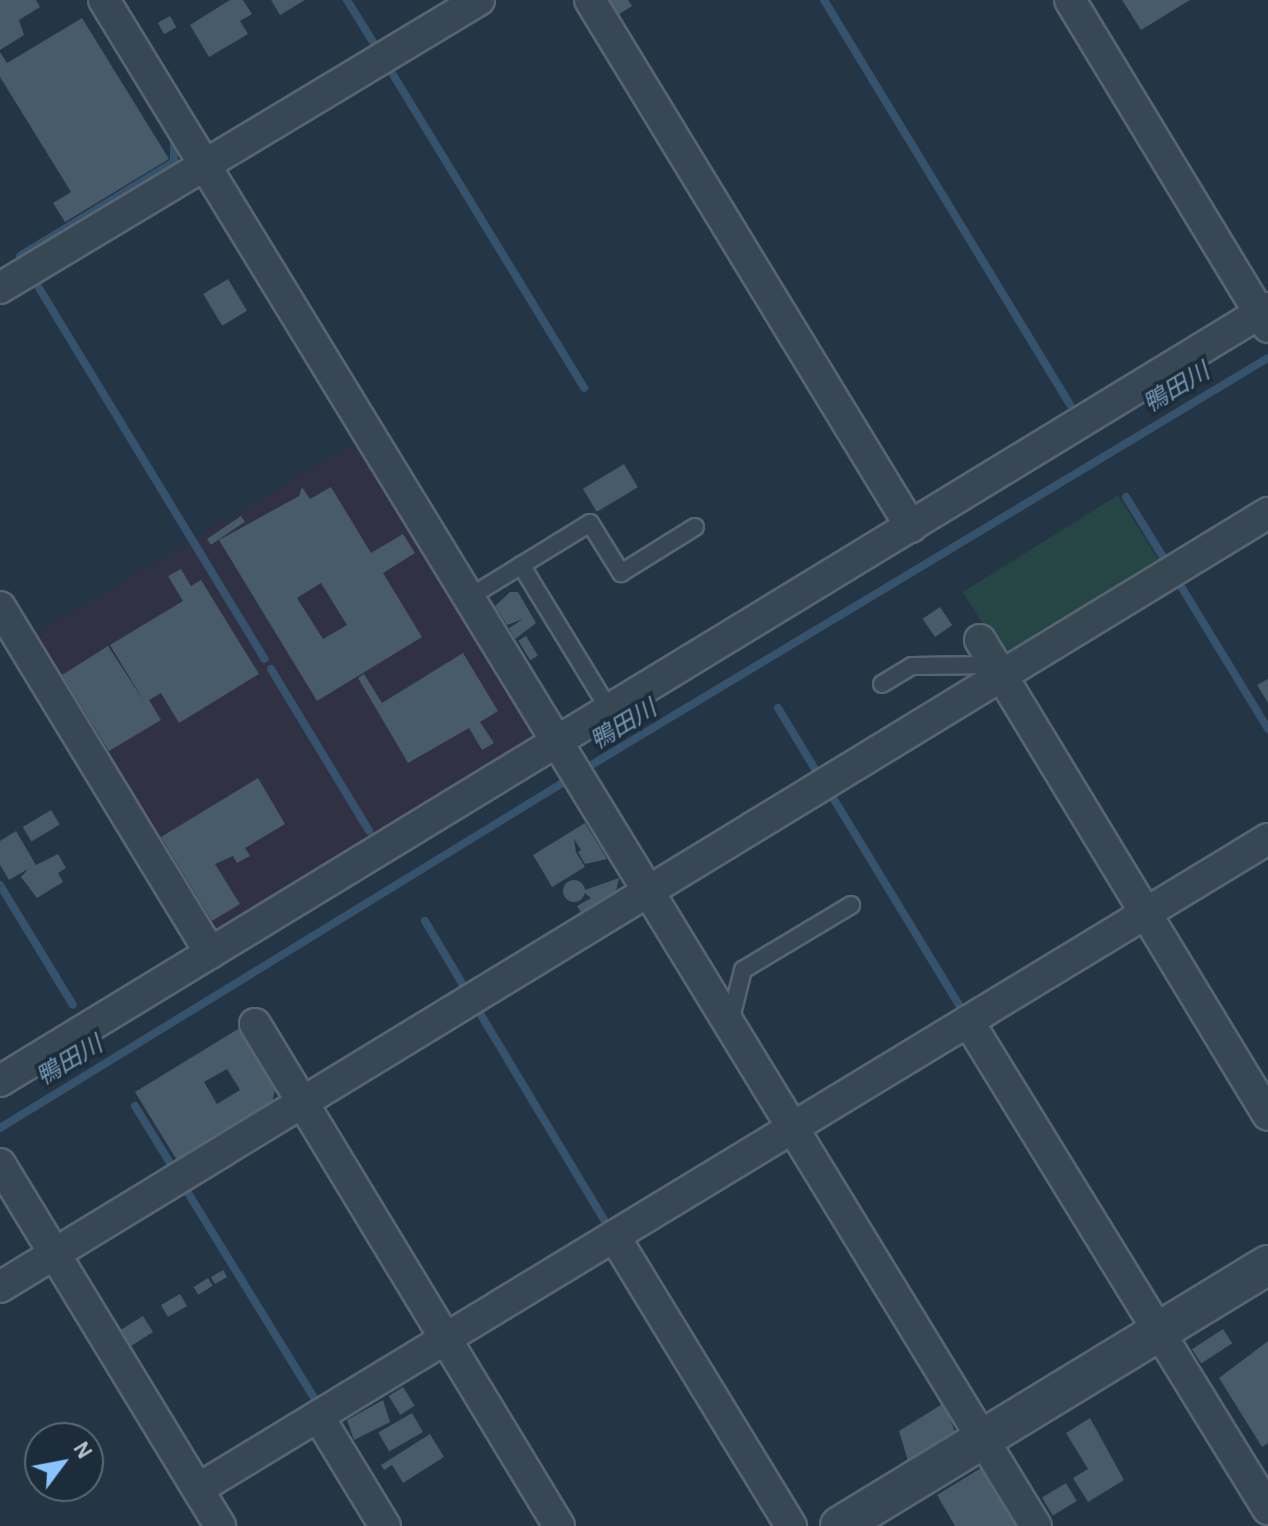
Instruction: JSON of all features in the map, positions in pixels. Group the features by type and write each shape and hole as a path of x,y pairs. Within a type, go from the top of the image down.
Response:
{"street":[{"path":"104,0 1036,1526"},
{"path":"0,288 479,0"},
{"path":"590,0 911,527"},
{"path":"0,1081 210,953 560,750 610,711 911,527 1266,319 1070,0"},
{"path":"0,1287 650,890 992,660 1268,513"},
{"path":"0,607 210,953"},
{"path":"992,660 1268,1115"},
{"path":"198,1489 1268,839"},
{"path":"968,1021 1268,1509"},
{"path":"255,1024 559,1526"},
{"path":"0,1164 220,1526"},
{"path":"614,1236 791,1526"},
{"path":"840,1526 1268,1265"},
{"path":"318,1416 385,1526"}],"lane":[{"path":"468,598 590,523 621,573 695,527"},
{"path":"521,565 610,711"},
{"path":"882,684 912,666 992,660"},
{"path":"730,1022 743,970 851,905"}],"shaded area":[{"path":"356,442 535,740 209,937 29,638"}],"green space":[{"path":"1118,495 1163,566 1007,663 963,592"}],"building":[{"path":"0,0 36,0 40,7 19,20 24,35 0,50"},
{"path":"230,0 243,0 252,14 240,21 248,34 209,57 190,25"},
{"path":"271,0 305,0 280,15"},
{"path":"609,0 628,0 632,6 618,15"},
{"path":"1122,0 1190,0 1141,30"},
{"path":"170,16 176,27 164,34 158,23"},
{"path":"82,18 169,159 65,222 53,203 71,192 0,77 0,52 7,63"},
{"path":"228,279 247,311 222,326 203,294"},
{"path":"624,464 638,487 597,512 583,489"},
{"path":"302,487 310,499 331,487 371,553 403,534 415,553 383,573 422,637 317,701 219,540 299,496","holes":["321,583 347,625 323,639 297,598"]},
{"path":"241,516 245,522 211,545 207,539"},
{"path":"181,569 191,586 201,580 259,674 179,723 161,693 149,700 161,720 109,751 62,675 108,646 145,703 110,645 183,601 168,576"},
{"path":"510,592 518,592 536,623 515,639 509,628 523,619 507,625 495,606"},
{"path":"940,607 952,625 935,637 923,619"},
{"path":"526,636 538,656 530,660 518,641"},
{"path":"463,653 498,711 480,722 494,743 482,750 469,728 408,763 358,678 364,674 382,703"},
{"path":"1268,679 1268,703 1257,685"},
{"path":"258,778 285,824 245,848 250,856 237,863 233,856 215,864 240,904 212,921 161,837"},
{"path":"51,810 60,825 31,842 23,827"},
{"path":"585,823 607,859 585,864 574,839 576,852 585,867 552,887 533,855"},
{"path":"16,831 36,865 58,854 66,868 58,873 63,882 37,898 21,877 28,869 9,880 0,865 0,841"},
{"path":"619,878 616,892 582,914 577,906 591,898 582,891"},
{"path":"574,880 582,883 585,891 582,899 574,902 566,899 563,891 566,883"},
{"path":"238,1029 275,1090 272,1103 178,1162 135,1092","holes":["227,1069 240,1090 217,1104 204,1082"]},
{"path":"223,1270 227,1277 215,1284 211,1277"},
{"path":"208,1278 213,1286 198,1295 194,1287"},
{"path":"180,1294 187,1306 168,1317 161,1305"},
{"path":"143,1316 153,1332 131,1346 121,1330"},
{"path":"1223,1329 1232,1343 1201,1363 1192,1349"},
{"path":"1268,1341 1268,1443 1262,1447 1219,1378"},
{"path":"403,1387 415,1406 400,1415 389,1396"},
{"path":"383,1400 390,1422 354,1440 347,1420"},
{"path":"944,1403 955,1432 908,1461 899,1431"},
{"path":"412,1413 423,1432 389,1452 378,1432"},
{"path":"1090,1418 1124,1480 1088,1502 1073,1478 1088,1469 1066,1433"},
{"path":"430,1434 444,1457 403,1483 392,1465 384,1470 381,1465"},
{"path":"981,1468 1017,1526 955,1526 937,1495"},
{"path":"1066,1483 1077,1501 1053,1515 1042,1497"}],"waterway":[{"path":"347,0 373,42"},
{"path":"824,0 1070,404"},
{"path":"392,73 584,388"},
{"path":"20,256 174,162 174,139"},
{"path":"39,288 265,659"},
{"name":"鴨田川","path":"583,770 1268,358"},
{"path":"1126,497 1163,557"},
{"path":"1179,583 1268,729"},
{"path":"271,669 369,831"},
{"path":"778,708 815,769"},
{"name":"鴨田川","path":"0,1128 572,777"},
{"path":"832,796 961,1008"},
{"path":"0,885 73,1005"},
{"path":"425,921 463,985"},
{"path":"478,1010 606,1223"},
{"path":"135,1106 170,1163"},
{"path":"185,1188 318,1404"}]}
